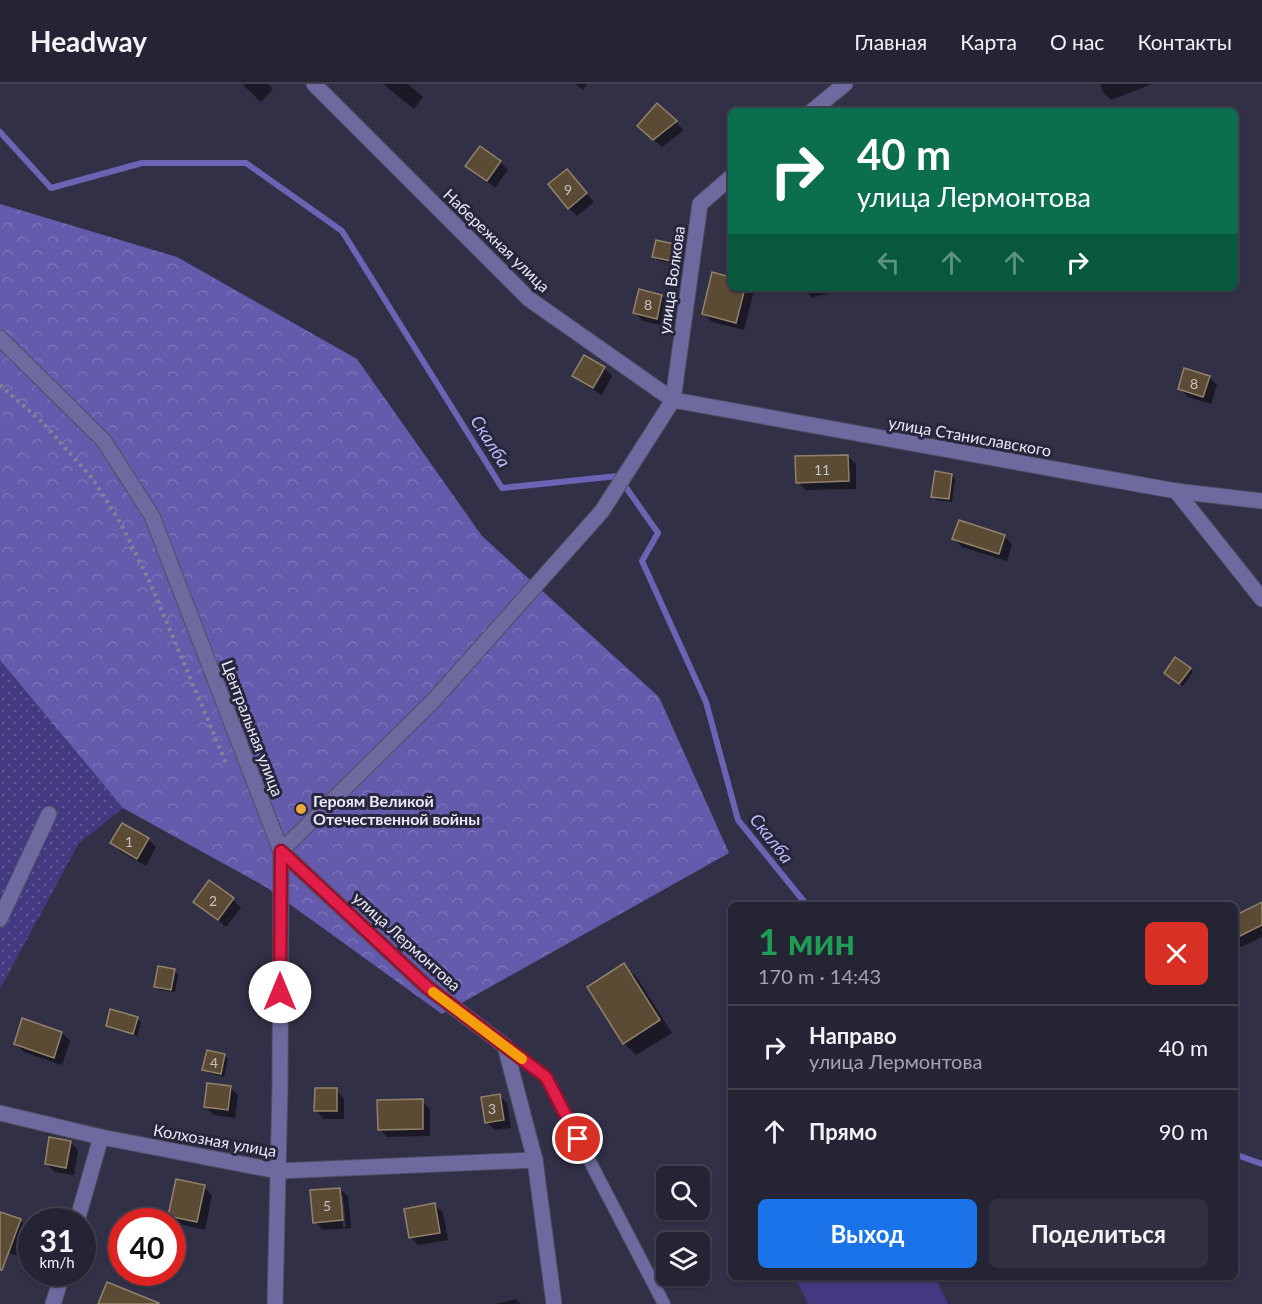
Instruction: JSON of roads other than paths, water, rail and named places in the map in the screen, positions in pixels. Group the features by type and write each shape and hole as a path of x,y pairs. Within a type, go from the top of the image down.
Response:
{"street":[{"name":"Набережная улица","path":"314,84 530,300 673,400"},
{"path":"816,108 845,84"},
{"name":"улица Волкова","path":"673,400 700,204 728,180"},
{"name":"Центральная улица","path":"0,338 104,441 152,516 281,851 280,1086 275,1304"},
{"path":"281,851 434,700 602,511 673,400"},
{"name":"улица Станиславского","path":"673,400 1176,491 1262,501"},
{"path":"1176,491 1262,599"},
{"path":"0,919 49,814"},
{"name":"улица Лермонтова","path":"281,851 427,987 505,1046"},
{"path":"505,1046 535,1160 554,1304"},
{"name":"Колхозная улица","path":"0,1113 102,1137 278,1171 535,1160"},
{"path":"81,1208 102,1137"},
{"path":"53,1304 59,1286"}],"lane":[{"path":"505,1046 546,1077 664,1304"}],"waterway":[{"name":"Скалба","path":"0,132 51,188 142,163 246,163 342,231 502,488 618,476 658,533 642,561 706,702 738,820 804,902"},
{"name":"Скалба","path":"1238,1155 1262,1164"}],"place":[{"name":"Героям Великой Отечественной войны","path":"301,809"}]}
